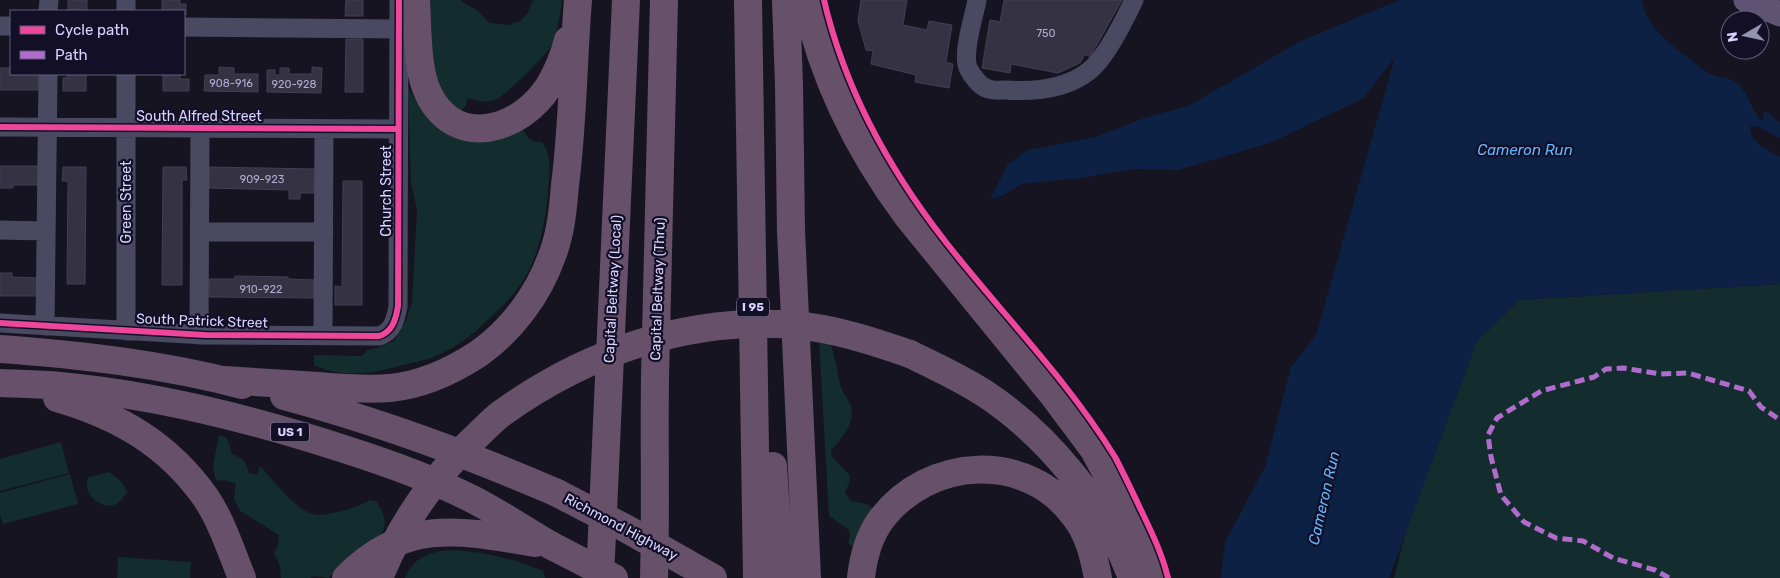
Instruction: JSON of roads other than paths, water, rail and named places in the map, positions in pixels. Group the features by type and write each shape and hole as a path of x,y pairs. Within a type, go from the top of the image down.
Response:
{"highway":[{"path":"416,0 420,59 428,93 435,106 447,119 462,127 477,129 505,124 520,116 534,104 548,87 562,60 578,1"},
{"name":"Capital Beltway (Local)","path":"600,578 626,0"},
{"name":"Capital Beltway (Thru)","path":"654,578 656,507 655,379 664,0"},
{"name":"I 95","path":"748,0 757,578"},
{"path":"786,0 791,231 807,578"},
{"path":"806,0 826,71 850,127 887,189 1053,395 1094,450 1119,497 1139,542 1150,578"},
{"path":"224,380 349,388 390,388 411,384 448,371 469,360 507,329 525,308 544,276 553,255 561,223 568,163 578,1"},
{"path":"749,35 780,578"},
{"path":"379,578 412,514 450,462 508,409 574,369 640,342 720,326 764,324 821,330 878,343 910,354 985,394 1020,420 1045,444 1081,486 1114,538 1132,578"},
{"name":"US 1","path":"0,349 118,360 224,380"},
{"path":"639,578 655,379"},
{"name":"Richmond Highway","path":"224,380 366,419 443,446 555,492 713,578"},
{"path":"4,383 75,403 113,418 146,436 168,455 206,498 229,544 242,578"},
{"name":"US 1","path":"4,383 60,386 169,403 247,420 322,442 419,475 474,500 552,546 614,578"},
{"path":"798,398 812,443 824,578"},
{"path":"861,578 862,565 870,542 879,522 893,506 908,493 943,475 963,470 984,469 1003,471 1022,477 1041,485 1060,499 1076,518 1087,537 1098,578"},
{"path":"346,578 360,564 379,550 397,541 423,534 443,532 468,533 552,546"},
{"path":"229,544 236,578"}],"main road":[{"path":"1746,0 1780,14"}],"street":[{"name":"Church Street","path":"395,321 398,306 399,0"},
{"path":"977,0 966,57 968,66 975,79 988,89 1012,90 1058,86 1078,79 1091,70 1103,54 1134,0"},
{"path":"185,27 399,28"},
{"path":"45,326 48,75"},
{"name":"Green Street","path":"126,75 126,331"},
{"name":"South Alfred Street","path":"0,127 398,129"},
{"path":"199,335 200,128"},
{"path":"323,336 324,129"},
{"path":"0,230 46,231"},
{"path":"199,232 324,232"},
{"name":"South Patrick Street","path":"0,323 199,335 379,336 387,333 395,321"}],"water":[{"name":"Cameron Run","path":"1399,0 1641,0 1644,10 1654,27 1668,42 1706,71 1736,82 1745,93 1761,121 1764,120 1763,112 1766,111 1780,123 1780,138 1759,127 1750,126 1756,141 1765,149 1780,157 1780,284 1519,300 1477,341 1389,578 1221,578 1225,542 1265,467 1291,367 1316,335 1395,57 1364,98 1270,143 1178,170 1133,169 1081,178 1021,184 1002,196 990,199 1008,164 1028,150 1096,137 1144,118 1188,106 1301,41"}]}
